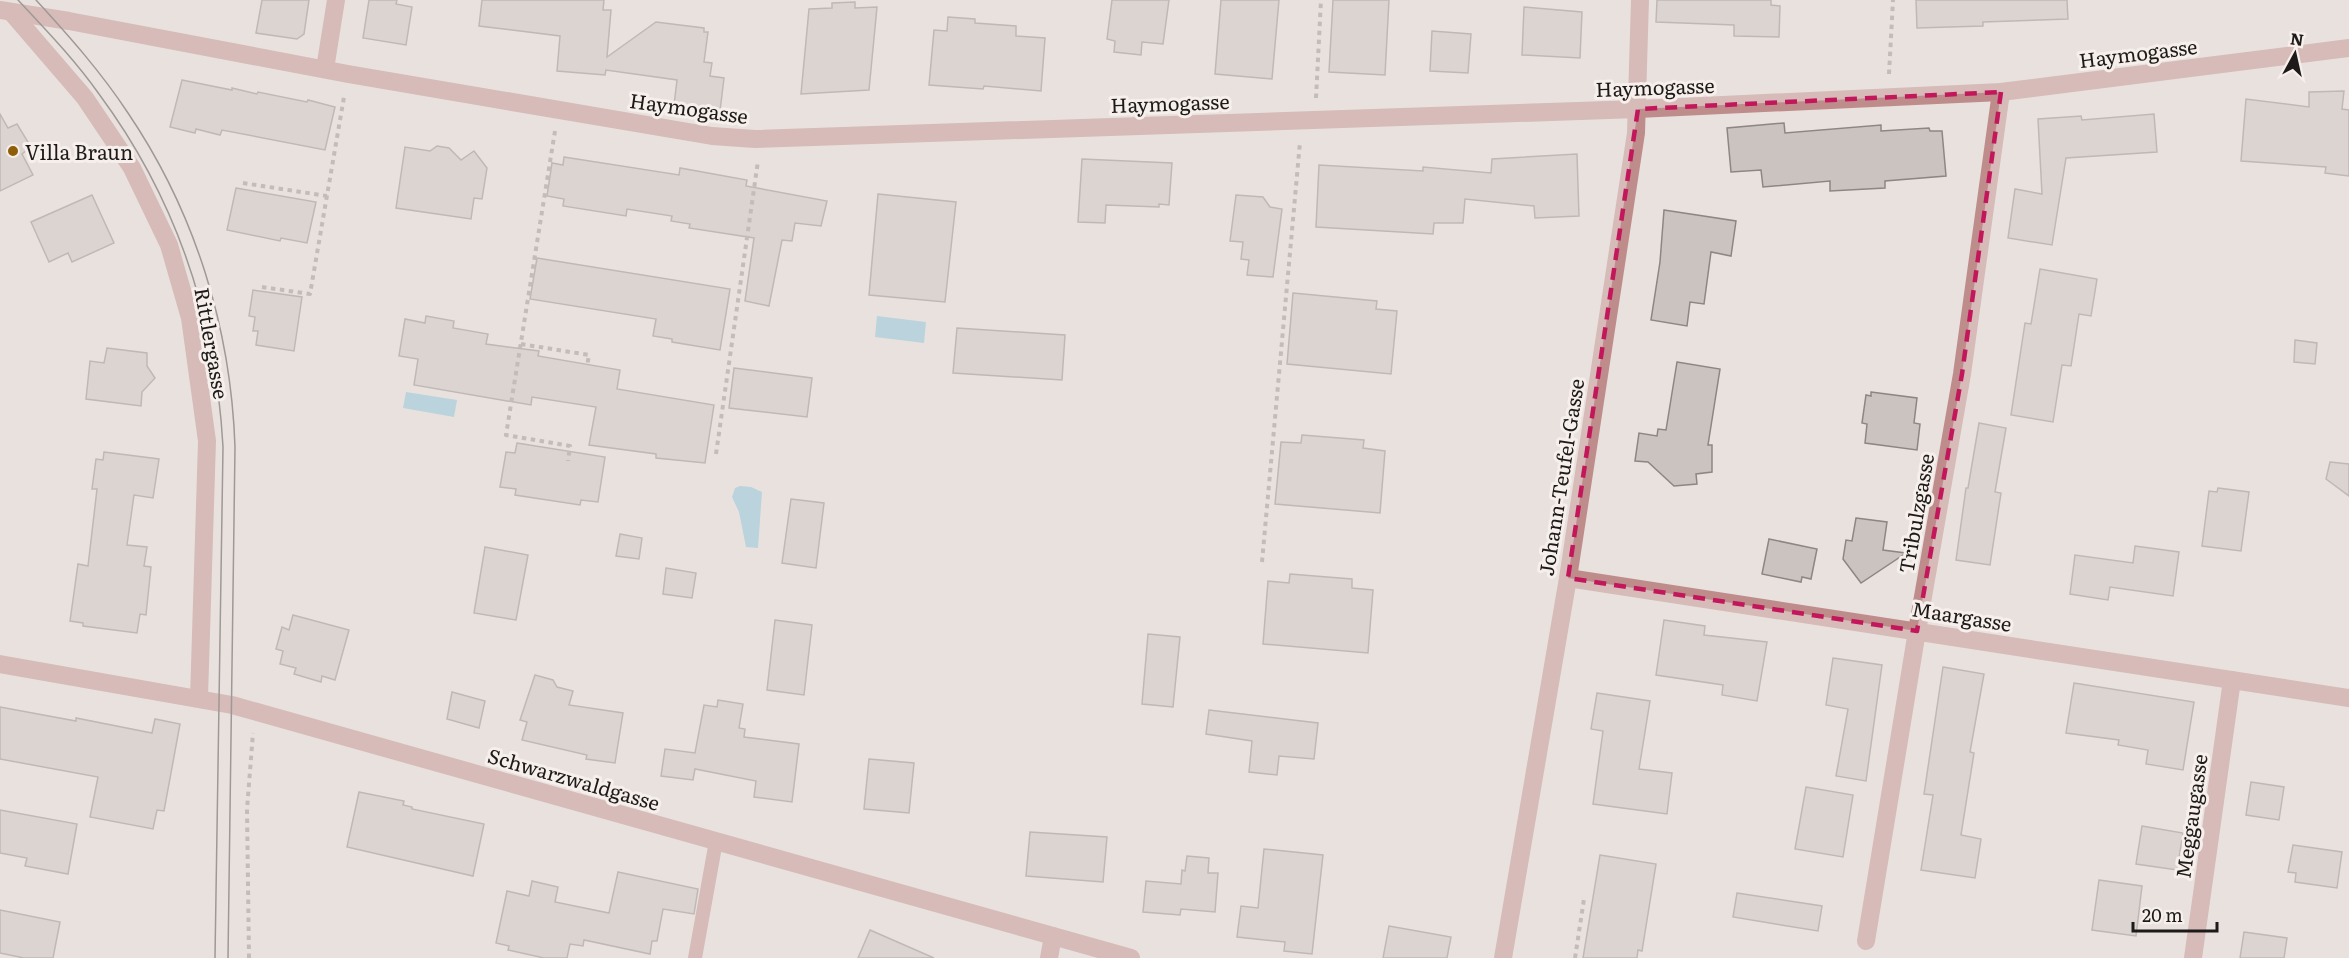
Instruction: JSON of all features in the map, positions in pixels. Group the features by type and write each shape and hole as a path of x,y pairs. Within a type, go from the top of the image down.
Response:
{"street":[{"path":"325,69 336,0"},
{"name":"Johann-Teufel-Gasse","path":"1503,958 1568,578 1636,133 1640,0"},
{"name":"Haymogasse","path":"6,11 348,74 712,136 761,138 1638,109 2001,92 2349,48"},
{"name":"Rittlergasse","path":"6,11 85,98 132,168 169,245 190,318 207,441 199,698"},
{"name":"Tribulzgasse","path":"1866,941 1962,374 2001,92"},
{"name":"Maargasse","path":"1568,578 2349,698"},
{"name":"Schwarzwaldgasse","path":"0,664 199,698 256,711 1131,958"},
{"name":"Meggaugasse","path":"2193,958 2232,681"},
{"path":"1048,958 1053,936"}],"lane":[{"path":"695,958 716,841"}],"path":[{"path":"1262,562 1321,0"},
{"path":"1889,98 1893,0"},
{"path":"262,287 309,294 348,74"},
{"path":"558,109 506,435 570,446 568,461"},
{"path":"716,454 761,138"},
{"path":"243,183 327,196"},
{"path":"521,344 589,355 587,366"},
{"path":"249,958 247,809 256,711"},
{"path":"1575,958 1584,899"}],"highlighted area":[{"path":"2001,92 1962,374 1917,631 1568,578 1638,109"}],"water":[{"path":"877,316 926,322 924,343 875,337"},
{"path":"406,392 457,400 454,417 403,408"},
{"path":"751,487 762,492 758,548 746,547 739,512 732,497 735,488"}],"building":[{"path":"262,0 309,0 304,34 297,39 256,33"},
{"path":"369,0 397,0 396,4 412,7 406,45 363,38"},
{"path":"482,0 604,0 603,10 611,10 607,57 656,22 704,28 704,32 708,32 704,62 712,63 710,76 724,78 720,111 674,105 677,80 606,70 605,75 557,71 560,36 479,26"},
{"path":"1112,0 1169,0 1163,44 1142,42 1141,55 1114,52 1115,41 1107,39"},
{"path":"1221,0 1279,0 1272,79 1215,74"},
{"path":"1333,0 1389,0 1385,75 1329,72"},
{"path":"1657,0 1771,0 1771,5 1780,6 1779,37 1734,36 1734,25 1656,22"},
{"path":"1916,0 2067,0 2068,19 1983,22 1983,26 1917,28"},
{"path":"855,2 855,8 877,7 869,90 801,94 809,9 832,8 832,3"},
{"path":"1524,7 1582,12 1580,58 1522,55"},
{"path":"948,17 975,19 975,23 1016,26 1016,36 1045,38 1041,91 984,86 983,89 929,85 934,30 947,31"},
{"path":"1432,31 1471,34 1468,73 1430,71"},
{"path":"182,80 307,102 308,100 335,107 325,150 222,130 220,135 196,129 195,133 170,127"},
{"path":"2344,91 2342,109 2349,110 2349,176 2325,173 2326,167 2241,161 2246,99 2309,107 2309,92"},
{"name":"Villa Braun","path":"0,114 8,128 17,124 31,147 22,154 33,175 0,191"},
{"path":"2154,114 2157,152 2066,158 2052,245 2008,238 2015,189 2042,194 2038,119 2081,116 2082,120"},
{"path":"1784,123 1785,133 1881,125 1881,131 1929,128 1930,131 1942,131 1946,176 1885,181 1885,188 1830,191 1830,181 1763,187 1761,170 1731,172 1727,128"},
{"path":"437,146 449,148 461,160 474,151 487,168 482,199 474,198 471,219 396,208 405,147 430,151"},
{"path":"1577,154 1579,216 1535,218 1534,206 1465,199 1463,223 1434,223 1433,234 1316,227 1319,165 1423,171 1423,167 1491,173 1492,159"},
{"path":"564,157 679,175 680,168 747,180 746,186 827,201 821,226 795,223 792,241 782,240 769,306 745,301 754,238 689,228 690,224 671,221 672,216 627,209 626,216 563,206 564,199 547,196 552,163 563,165"},
{"path":"1082,159 1172,163 1169,205 1159,204 1159,207 1106,205 1105,223 1078,222"},
{"path":"236,188 316,202 307,243 281,238 280,241 227,230"},
{"path":"878,194 956,202 945,302 869,295"},
{"path":"92,195 114,243 72,262 68,253 49,262 31,222"},
{"path":"1236,195 1263,197 1270,207 1282,209 1273,277 1247,275 1249,260 1241,259 1243,242 1230,241"},
{"path":"1664,210 1736,221 1731,256 1711,252 1704,304 1690,302 1687,326 1651,320 1660,262"},
{"path":"537,258 730,289 720,350 672,342 672,339 653,336 656,319 530,299"},
{"path":"2040,269 2097,279 2091,316 2079,314 2071,366 2062,365 2053,422 2011,415 2025,323 2031,324"},
{"path":"253,290 302,297 294,351 256,345 258,331 253,331 255,317 249,316"},
{"path":"1293,293 1377,301 1376,309 1397,311 1391,374 1287,364"},
{"path":"426,316 454,321 453,328 488,334 486,344 539,351 538,356 620,370 617,389 714,405 705,463 656,458 656,454 589,445 596,407 532,397 531,405 414,385 418,359 399,356 405,319 425,323"},
{"path":"957,328 1065,335 1062,380 953,373"},
{"path":"2295,340 2317,343 2315,364 2294,362"},
{"path":"107,348 147,353 147,366 155,378 142,392 141,406 86,399 90,361 104,363"},
{"path":"1677,362 1720,369 1708,445 1712,445 1712,472 1696,474 1697,484 1674,486 1648,462 1635,461 1639,433 1657,436 1658,429 1666,430"},
{"path":"734,368 812,378 807,417 729,408"},
{"path":"1871,392 1917,398 1914,423 1920,424 1917,450 1865,443 1867,424 1862,423 1866,395 1871,396"},
{"path":"1979,423 2006,428 1995,492 2001,493 1990,565 1956,560 1966,488 1968,488"},
{"path":"1302,435 1364,440 1363,448 1385,451 1380,513 1275,504 1281,442 1301,443"},
{"path":"517,443 605,457 598,502 581,500 580,505 515,495 516,489 500,487 506,452 515,453"},
{"path":"104,452 159,459 153,498 134,495 127,545 147,547 144,566 151,567 146,615 140,614 137,633 83,626 83,623 70,621 78,564 88,566 97,489 92,489 96,459 103,460"},
{"path":"2330,462 2349,464 2349,496 2326,479"},
{"path":"2218,488 2249,492 2241,551 2202,546 2209,491 2217,492"},
{"path":"791,499 824,503 816,568 782,563"},
{"path":"1856,518 1887,522 1883,550 1906,553 1861,583 1843,559 1846,540 1852,541"},
{"path":"620,534 642,538 639,559 616,556"},
{"path":"1769,539 1817,549 1811,579 1802,577 1801,582 1762,574"},
{"path":"2135,546 2179,552 2173,596 2110,587 2108,600 2070,594 2075,555 2133,563"},
{"path":"485,547 528,555 516,620 474,613"},
{"path":"666,568 696,573 692,598 663,594"},
{"path":"1290,574 1352,579 1352,588 1373,590 1368,653 1263,644 1268,581 1289,583"},
{"path":"293,615 349,630 335,680 322,676 321,682 294,674 296,668 280,664 283,651 276,649 282,627 289,630"},
{"path":"775,620 812,625 804,695 767,690"},
{"path":"1664,620 1705,626 1704,635 1767,642 1757,701 1722,695 1723,685 1656,675"},
{"path":"1148,634 1180,637 1173,707 1142,704"},
{"path":"1833,658 1882,665 1866,781 1836,776 1848,709 1826,705"},
{"path":"1943,667 1984,674 1970,752 1974,753 1961,835 1981,839 1975,878 1921,870 1933,795 1924,794"},
{"path":"535,675 553,680 557,687 573,691 569,705 623,713 615,763 586,759 587,755 522,740 527,722 520,720"},
{"path":"2074,683 2194,702 2183,770 2146,764 2148,750 2118,745 2119,740 2066,733"},
{"path":"452,692 485,701 479,728 447,719"},
{"path":"1597,693 1650,701 1639,769 1672,773 1667,814 1593,804 1603,731 1591,729"},
{"path":"718,700 743,704 739,728 745,729 744,737 799,744 792,802 754,797 756,781 695,769 693,780 661,776 665,749 695,753 704,705 717,707"},
{"path":"0,707 76,721 76,718 152,733 155,719 180,724 164,811 157,810 153,829 90,817 98,777 0,759"},
{"path":"1209,710 1318,723 1314,759 1279,756 1277,775 1249,772 1252,741 1206,734"},
{"path":"869,759 914,763 909,813 864,809"},
{"path":"2251,782 2284,787 2279,820 2246,815"},
{"path":"1806,787 1853,795 1843,857 1795,849"},
{"path":"359,792 404,801 403,805 412,807 412,809 484,824 473,876 347,847"},
{"path":"0,810 77,824 68,874 25,866 27,858 0,853"},
{"path":"2142,826 2183,833 2177,870 2136,864"},
{"path":"1030,832 1107,837 1103,882 1026,876"},
{"path":"2293,845 2342,852 2337,888 2295,882 2296,873 2288,872"},
{"path":"1264,849 1323,855 1312,954 1284,951 1285,942 1237,937 1241,906 1258,908"},
{"path":"1600,855 1656,864 1642,951 1638,950 1637,958 1583,958"},
{"path":"1187,856 1209,858 1208,873 1218,873 1215,912 1181,909 1180,915 1143,912 1146,881 1181,884 1182,870 1185,871"},
{"path":"618,872 698,889 694,914 663,909 657,941 652,941 650,954 584,940 583,946 570,944 567,958 544,958 508,950 509,946 496,943 507,891 529,896 532,881 558,887 555,902 609,913"},
{"path":"2099,880 2142,886 2136,936 2092,930"},
{"path":"1737,893 1822,906 1818,931 1733,917"},
{"path":"0,910 60,922 53,958 24,958 0,953"},
{"path":"1389,926 1451,937 1447,958 1383,958"},
{"path":"870,930 934,958 858,958"},
{"path":"2244,932 2287,938 2284,958 2240,958"}],"tram line":[{"path":"18,0 90,81 126,134 150,175 187,261 212,352 223,447 215,958"},
{"path":"36,0 107,83 152,151 190,231 205,272 226,359 235,447 228,958"}],"place":[{"name":"Villa Braun","path":"13,151"}]}
